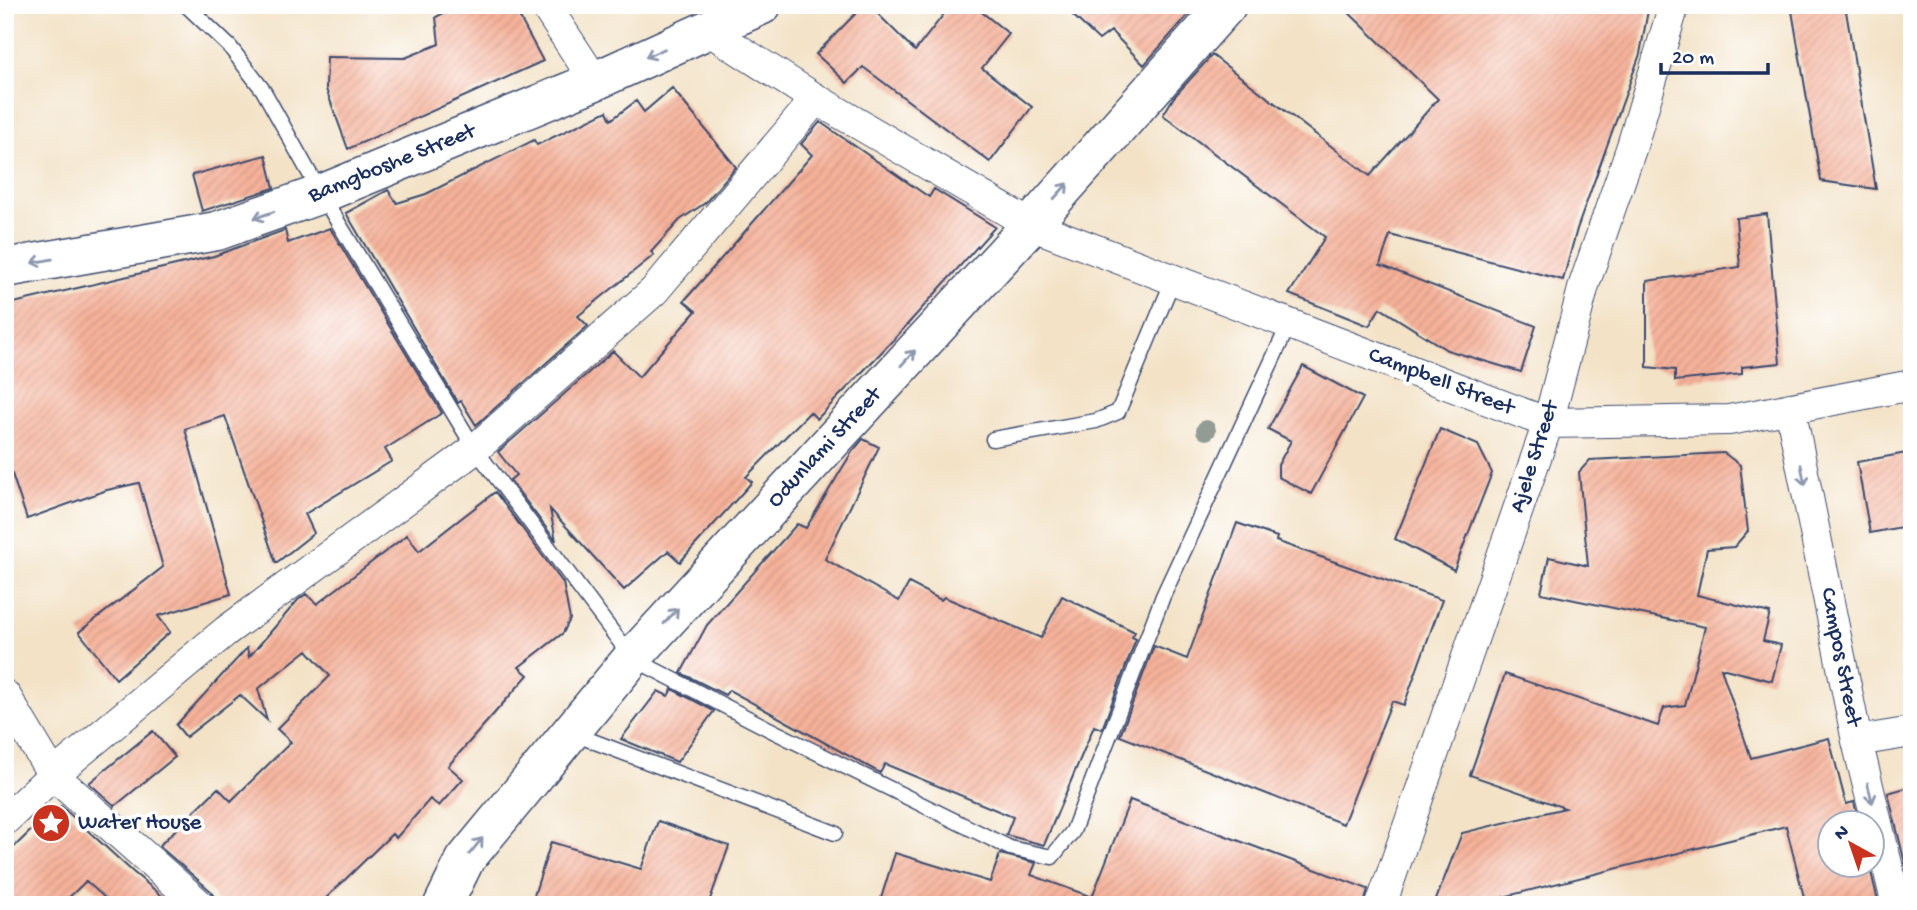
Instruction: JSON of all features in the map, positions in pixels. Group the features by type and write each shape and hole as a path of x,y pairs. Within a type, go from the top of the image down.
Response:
{"main road":[{"name":"Bamgboshe Street","path":"5,268 217,231 321,194 594,81 762,5"},
{"name":"Odunlami Street","path":"443,905 465,860 632,658 1031,225 1227,5"}],"street":[{"path":"545,5 594,81"},
{"name":"Ajele Street","path":"1381,905 1548,424 1584,285 1632,146 1674,5"},
{"name":"Campbell Street","path":"708,30 816,99 1031,225 1548,424 1729,420 1912,385"},
{"path":"5,820 54,775 226,631 475,449 654,291 816,99"},
{"name":"Campos Street","path":"1790,408 1857,741 1897,905"},
{"path":"5,695 54,775 200,905"},
{"path":"1857,741 1912,732"}],"lane":[{"path":"186,5 230,47 263,90 321,194 475,449 632,658 766,728 1010,848 1052,857 1073,831 1163,596 1289,324"},
{"path":"993,439 1096,421 1118,412 1173,280"},
{"path":"569,733 835,833"}],"building":[{"path":"458,5 513,5 543,61 348,149 326,89 327,57 405,58 439,44 436,17"},
{"path":"864,5 869,5 915,51 951,5 973,5 1009,34 982,68 1032,107 990,162 863,67 847,83 816,54"},
{"path":"1062,5 1197,5 1144,65 1111,31 1099,40"},
{"path":"1341,5 1649,5 1640,54 1577,229 1563,280 1390,235 1380,265 1536,326 1521,372 1447,350 1380,308 1369,326 1289,294 1325,237 1163,115 1174,97 1212,55 1370,176 1438,99"},
{"path":"1791,5 1845,5 1876,189 1821,181"},
{"path":"672,88 736,167 705,203 680,220 651,252 654,255 578,316 588,326 476,425 461,401 458,403 346,213 388,190 397,203 426,194 534,140 537,145 607,111 611,120 636,101 644,112"},
{"path":"820,122 929,197 934,189 995,227 897,336 817,419 810,412 746,477 752,482 680,562 668,551 624,590 550,509 556,541 510,480 516,475 498,452 613,351 639,377 696,311 684,301 812,155 801,144"},
{"path":"266,155 274,188 202,211 192,175"},
{"path":"1767,214 1780,363 1742,367 1742,374 1675,381 1675,370 1647,367 1647,281 1740,267 1736,218"},
{"path":"330,228 442,413 385,449 392,461 305,514 314,533 276,563 225,416 185,429 231,594 158,616 170,632 116,679 79,632 163,567 139,483 107,490 27,519 5,453 5,305 214,256 285,230 288,243"},
{"path":"1303,366 1363,398 1311,494 1278,477 1278,465 1291,441 1268,429"},
{"path":"1440,429 1478,445 1492,473 1454,570 1395,539"},
{"path":"863,439 879,447 825,559 899,601 909,583 941,600 944,597 1041,638 1062,596 1135,632 1132,637 1136,639 1102,729 1094,726 1044,845 1006,835 1013,817 885,764 880,773 729,690 725,695 681,673 707,625 797,524 806,528 852,452"},
{"path":"1912,452 1912,525 1870,533 1857,462"},
{"path":"1724,453 1740,465 1748,531 1734,547 1707,549 1697,595 1770,613 1763,641 1781,645 1772,681 1721,668 1751,758 1829,738 1846,804 1854,802 1856,808 1815,808 1815,878 1872,878 1879,905 1806,905 1786,826 1503,897 1500,905 1434,905 1462,833 1565,808 1470,775 1505,674 1658,726 1664,708 1685,705 1705,627 1541,593 1549,557 1588,566 1579,472 1590,460"},
{"path":"495,492 563,583 570,619 563,633 519,667 528,675 448,766 463,779 439,806 430,799 396,838 392,834 319,905 217,905 212,892 159,846 218,788 231,801 291,742 277,729 330,676 307,650 258,689 267,720 240,695 186,737 176,725 247,648 249,657 306,594 317,604 407,535 419,551"},
{"path":"1237,523 1277,537 1276,541 1442,600 1404,705 1392,701 1343,824 1120,736 1154,646 1187,659"},
{"path":"672,689 714,711 677,762 621,739 658,691 668,696"},
{"path":"153,731 175,757 115,806 89,783"},
{"path":"1912,786 1912,892 1888,793"},
{"path":"1130,800 1368,889 1364,905 879,905 895,853 990,882 1000,854 1036,863 1031,875 1092,897"},
{"path":"61,806 173,905 113,905 86,881 61,905 5,905 5,856 54,808"},
{"path":"658,821 729,846 708,905 531,905 551,842 641,869"}],"place":[{"name":"Water House","path":"51,823"}]}
